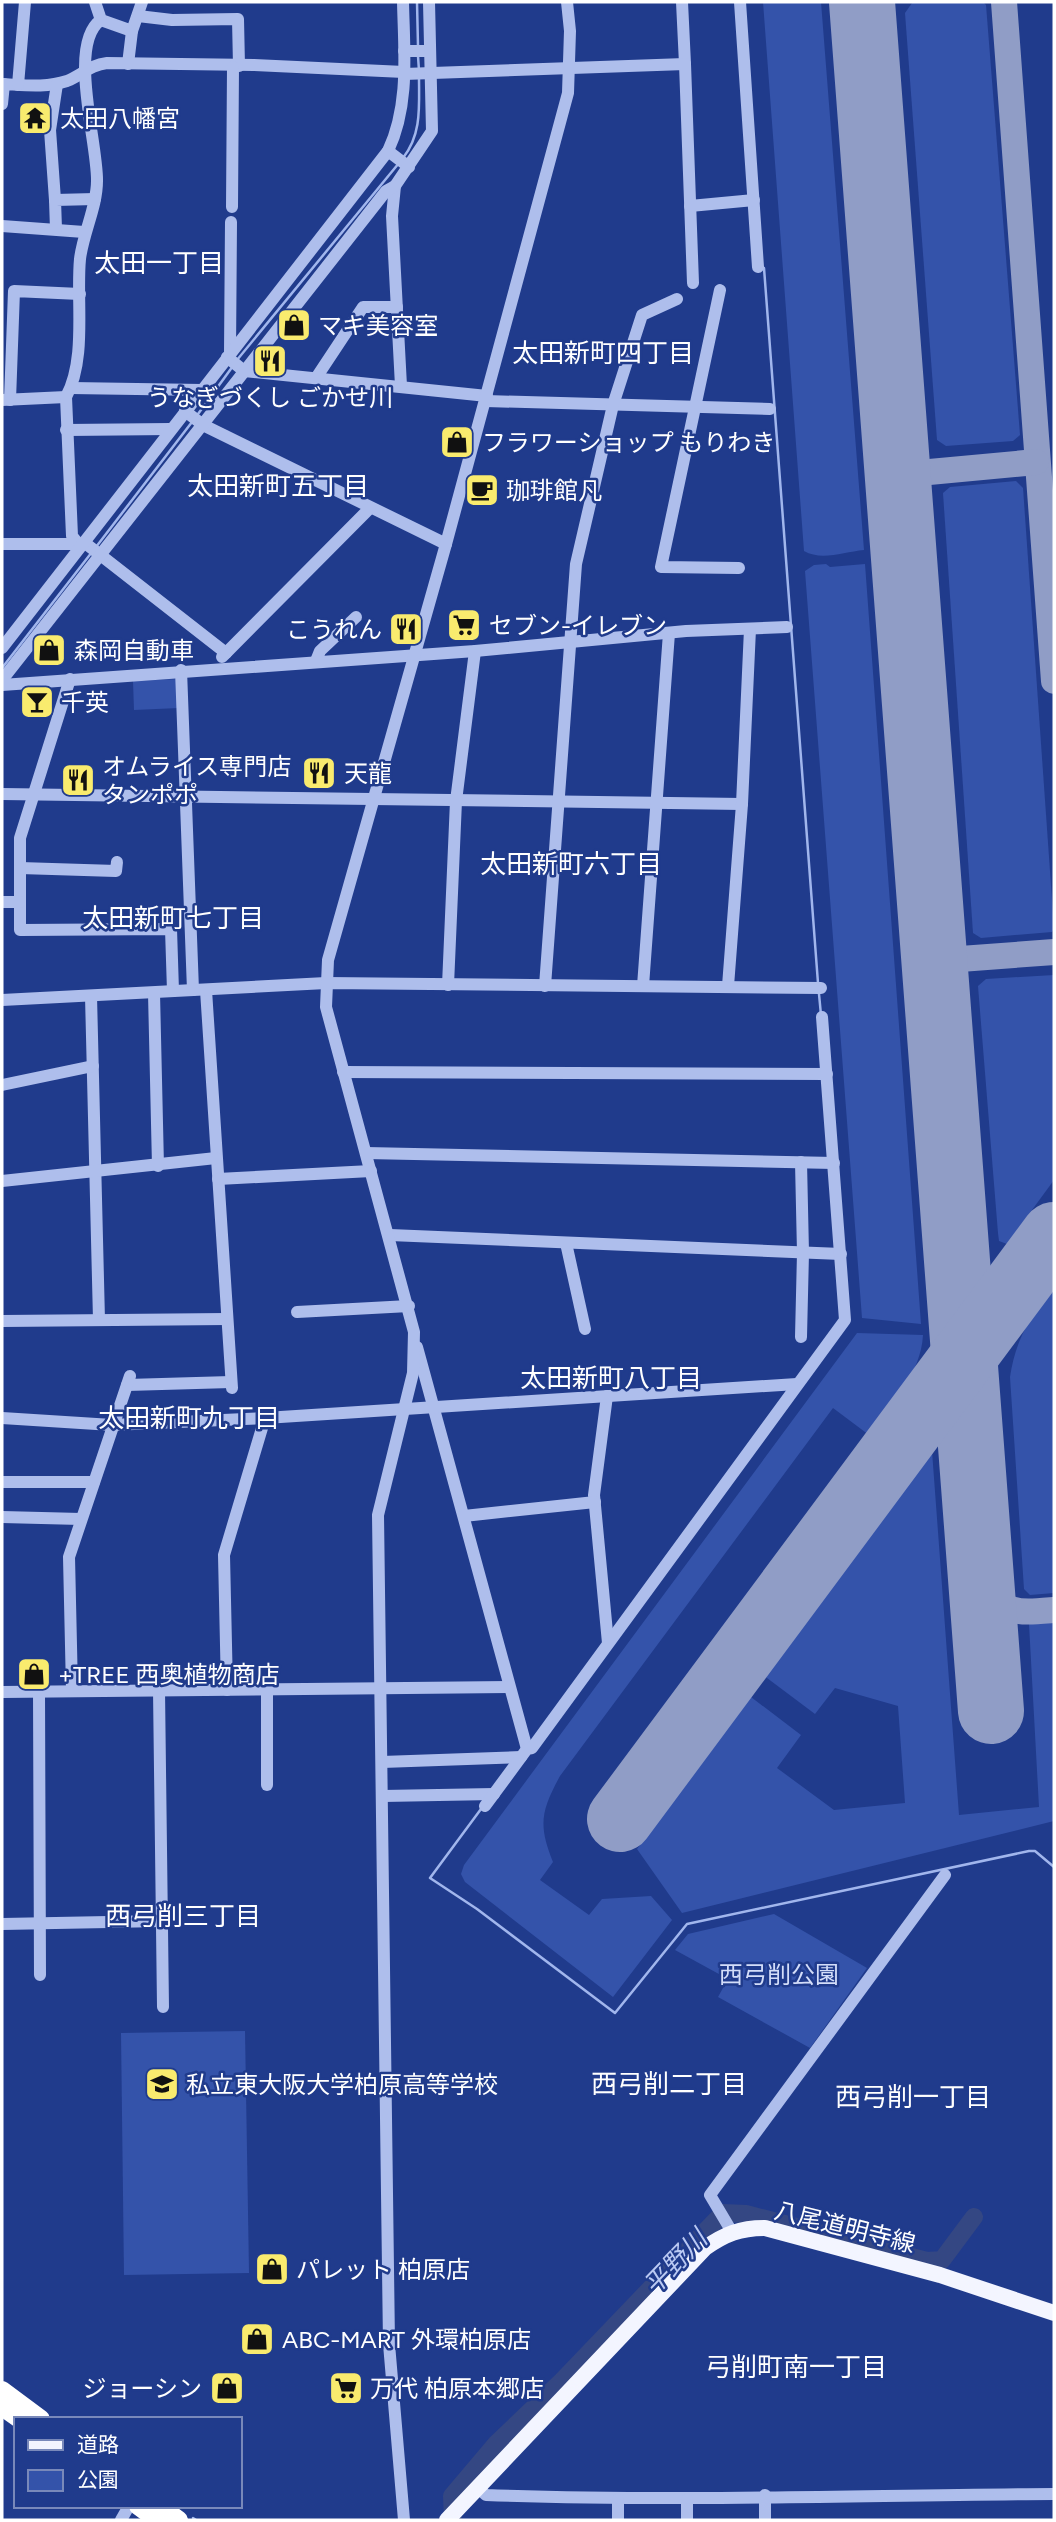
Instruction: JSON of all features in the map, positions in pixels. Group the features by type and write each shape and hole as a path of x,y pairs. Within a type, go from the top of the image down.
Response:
{"highway":[{"path":"2,2390 38,2417"},
{"path":"141,2508 157,2520"},
{"path":"163,2508 179,2520"}],"main road":[{"name":"八尾道明寺線","path":"455,2517 477,2487 705,2248 725,2220 822,2242 940,2275 1054,2313"}],"street":[{"path":"2,104 25,2"},
{"path":"95,2 101,20"},
{"path":"128,64 132,32 142,2"},
{"path":"2,648 44,608 87,547 109,525 146,478 171,429 189,414 202,390 230,358 260,331 334,239 393,155 408,73 409,51 403,2"},
{"path":"2,682 44,608 87,547 109,525 146,478 203,425 244,370 260,331 334,239 386,191 395,186 410,167 432,131 429,2"},
{"path":"524,1753 435,1406 415,1344 410,1306 326,1007 326,983 328,960 446,544 568,93 571,69 567,2"},
{"path":"682,2 693,283"},
{"path":"740,2 758,267"},
{"path":"138,16 172,20 238,19 232,207"},
{"path":"101,20 132,32"},
{"path":"101,20 90,36 85,69 97,168 95,199 84,232 66,430 72,536 226,653"},
{"path":"409,51 430,51"},
{"path":"8,85 57,84 78,76 85,69 97,64 431,74 685,64"},
{"path":"56,229 50,130 57,84"},
{"path":"393,155 410,167"},
{"path":"395,186 392,216 401,386"},
{"path":"55,200 95,199"},
{"path":"690,206 754,200"},
{"path":"231,222 230,358 244,370 401,386 486,398 770,409"},
{"path":"2,226 84,232"},
{"path":"720,290 661,567 739,568"},
{"path":"80,294 14,291 8,302 6,400 69,392 202,390"},
{"path":"545,986 576,564 613,405 642,315 677,299"},
{"path":"316,378 363,307 397,307"},
{"path":"189,414 203,425 446,544"},
{"path":"66,430 171,429"},
{"path":"212,668 370,509"},
{"path":"2,544 87,547"},
{"path":"316,661 320,651 356,617"},
{"path":"2,682 475,651 669,633 787,627"},
{"path":"728,986 742,804 750,629"},
{"path":"643,986 669,633"},
{"path":"449,985 457,801 475,651"},
{"path":"72,1690 69,1557 128,1380 232,1385 218,1179 200,990 181,670"},
{"path":"70,679 20,838 20,930 172,929 173,991"},
{"path":"2,794 375,798 559,804 742,804"},
{"path":"20,868 116,871 117,862"},
{"path":"2,902 20,902"},
{"path":"2,1000 326,983 821,988"},
{"path":"154,993 158,1166"},
{"path":"91,996 99,1320"},
{"path":"485,1806 524,1753 532,1748 845,1320 822,1017"},
{"path":"2,1085 93,1066"},
{"path":"344,1072 827,1074"},
{"path":"366,1153 834,1163"},
{"path":"2,1181 216,1158"},
{"path":"801,1162 801,1337"},
{"path":"218,1179 371,1171"},
{"path":"390,1235 841,1255"},
{"path":"566,1243 585,1329"},
{"path":"298,1312 410,1306"},
{"path":"2,1321 227,1318"},
{"path":"404,2520 389,2344 378,1515 413,1373 415,1344"},
{"path":"2,1418 112,1424 265,1418 797,1384"},
{"path":"607,1396 595,1502 608,1643"},
{"path":"228,1690 225,1555 265,1418"},
{"path":"2,1482 94,1482"},
{"path":"464,1516 595,1502"},
{"path":"2,1517 81,1519"},
{"path":"2,1692 267,1690 381,1686 509,1687"},
{"path":"159,1690 163,2007"},
{"path":"267,1690 267,1785"},
{"path":"39,1691 40,1975"},
{"path":"382,1762 524,1753"},
{"path":"383,1796 494,1794"},
{"path":"725,2220 710,2195 945,1875"},
{"path":"2,1924 162,1921"},
{"path":"477,2487 486,2496 618,2500 687,2500 765,2495 1054,2494"},
{"path":"765,2495 765,2520"},
{"path":"618,2500 618,2520"},
{"path":"687,2500 687,2520"}],"green space":[{"path":"763,2 821,2 864,550 833,555 804,551"},
{"path":"983,2 986,5 1020,435 1013,441 946,446 937,440 905,13 912,3"},
{"path":"1016,481 1023,488 1054,928 1052,932 981,938 973,933 943,493 950,487"},
{"path":"826,564 830,567 865,564 921,1324 862,1318 805,571 814,565"},
{"path":"178,679 179,708 134,710 133,681"},
{"path":"1054,975 1054,1180 1007,1244 999,1241 998,1233 978,986 986,979"},
{"path":"1054,1284 1054,1593 1030,1595 1024,1589 1010,1377 1020,1339"},
{"path":"857,1333 923,1335 917,1363 904,1388 869,1435 833,1408 560,1776 545,1809 545,1838 553,1862 540,1880 589,1915 602,1899 651,1896 672,1920 613,1997 465,1882 461,1874 464,1865"},
{"path":"932,1451 959,1815 1039,1807 1029,1624 1054,1622 1054,1821 682,1913 637,1849 751,1697 801,1735 777,1768 834,1810 905,1803 898,1706 835,1688 815,1714 763,1675"},
{"name":"西弓削公園","path":"774,1914 867,1968 810,2048 718,1997 728,1979 675,1950 688,1934"},
{"path":"245,2031 249,2273 124,2275 121,2033"}],"waterway":[{"path":"417,2 418,46"},
{"path":"418,56 419,71"},
{"path":"403,158 414,139 416,129 419,77"},
{"path":"237,360 399,163"},
{"path":"764,268 818,983"},
{"path":"198,414 233,366"},
{"path":"96,547 192,422"},
{"path":"2,668 92,552"},
{"path":"819,994 821,1015"},
{"path":"481,1809 430,1878 477,1909 615,2013 687,1924 1029,1851 1035,1851 1054,1867"},
{"name":"平野川","path":"453,2520 452,2496 496,2444 562,2381 723,2213 746,2214 927,2261 942,2260 974,2217"},
{"name":"平野川","path":"449,2500 452,2496"}],"taxiway":[{"path":"1004,2 1054,681"},
{"path":"897,475 1036,462"},
{"path":"933,961 1054,952"},
{"path":"982,1584 998,1602 1013,1610 1054,1610"}],"runway":[{"path":"862,2 991,1711"},
{"path":"620,1819 1054,1235"}],"place":[{"name":"太田八幡宮","path":"35,118"},
{"name":"マキ美容室","path":"294,325"},
{"name":"うなぎづくし ごかせ川","path":"270,361"},
{"name":"フラワーショップ もりわき","path":"457,442"},
{"name":"珈琲館凡","path":"482,490"},
{"name":"セブン-イレブン","path":"464,625"},
{"name":"こうれん","path":"406,629"},
{"name":"森岡自動車","path":"49,650"},
{"name":"千英","path":"37,702"},
{"name":"天龍","path":"319,773"},
{"name":"オムライス専門店 タンポポ","path":"78,780"},
{"name":"+TREE 西奥植物商店","path":"34,1674"},
{"name":"私立東大阪大学柏原高等学校","path":"162,2084"},
{"name":"パレット 柏原店","path":"272,2269"},
{"name":"ABC-MART 外環柏原店","path":"257,2339"},
{"name":"ジョーシン","path":"227,2388"},
{"name":"万代 柏原本郷店","path":"346,2388"}],"district":[{"name":"太田一丁目","path":"159,263"},
{"name":"太田新町四丁目","path":"603,353"},
{"name":"太田新町五丁目","path":"278,486"},
{"name":"太田新町六丁目","path":"571,864"},
{"name":"太田新町七丁目","path":"173,918"},
{"name":"太田新町八丁目","path":"611,1378"},
{"name":"太田新町九丁目","path":"189,1418"},
{"name":"西弓削三丁目","path":"183,1916"},
{"name":"西弓削二丁目","path":"669,2084"},
{"name":"西弓削一丁目","path":"913,2097"},
{"name":"弓削町南一丁目","path":"796,2367"}]}
